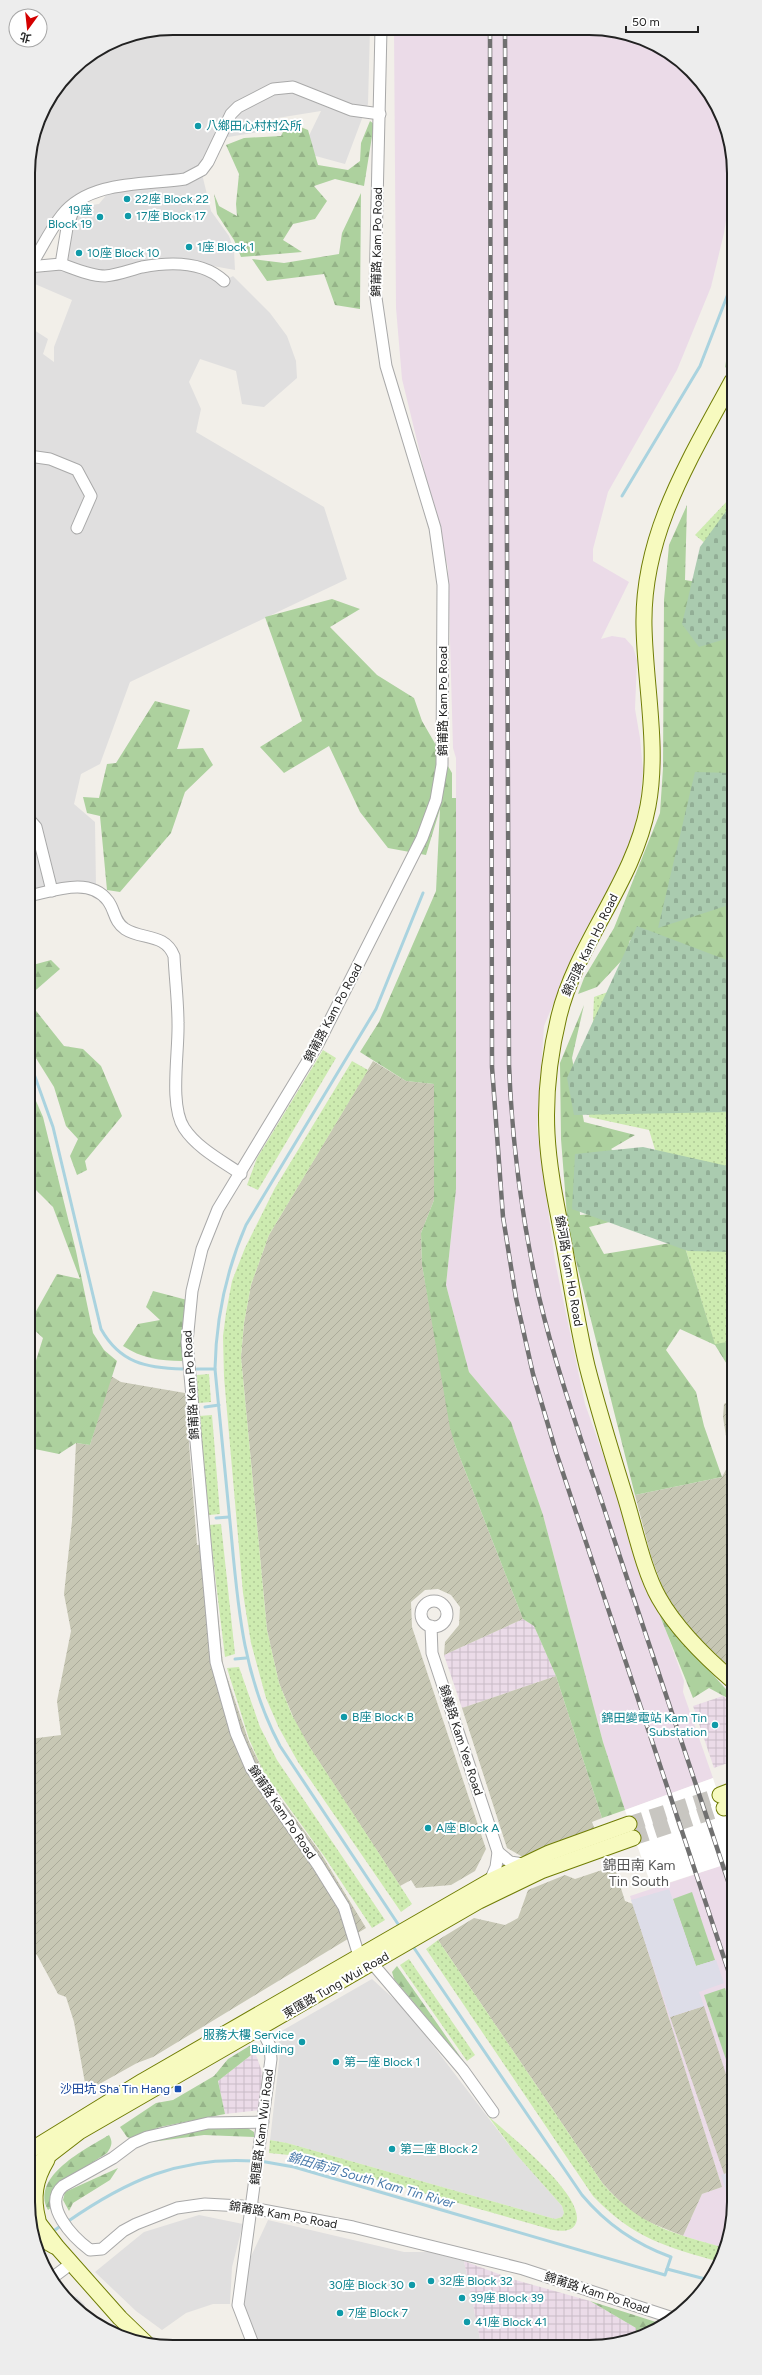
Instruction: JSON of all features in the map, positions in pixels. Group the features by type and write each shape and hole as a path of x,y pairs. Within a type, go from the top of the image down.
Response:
{"main road":[{"name":"錦河路 Kam Ho Road","path":"727,390 678,481 655,542 646,586 644,617 651,758 648,804 642,832 632,860 586,948 563,1001 555,1040 546,1118 548,1150 557,1207 586,1362 597,1406 646,1564 659,1597 673,1619 688,1637 727,1674"},
{"name":"東匯路 Tung Wui Road","path":"35,2148 143,2081 444,1914 631,1831 523,1864 490,1880 444,1914"},
{"name":"東匯路 Tung Wui Road","path":"35,2167 79,2132 261,2028 366,1957"},
{"path":"35,2187 38,2177 48,2157"},
{"path":"38,2227 64,2254 120,2318 137,2335"}],"street":[{"name":"錦莆路 Kam Po Road","path":"381,35 375,291 390,383 439,545 443,584 442,765 436,800 422,838 318,1044 218,1210 209,1230 192,1291 188,1322 189,1383 216,1662 236,1733 251,1768 318,1865 344,1907 366,1957 463,2070 493,2112"},
{"path":"35,258 61,216 76,201 100,190 185,179 194,175 208,162 231,114 238,107 273,89 293,88 351,110 380,114"},
{"path":"60,264 67,228 76,201"},
{"path":"35,267 60,264 90,274 104,276 143,267 195,266 209,270 224,281"},
{"path":"35,457 50,459 77,470 91,496 77,528"},
{"path":"35,826 52,891"},
{"path":"35,895 77,887 96,891 108,900 114,918 125,929 161,941 171,950 174,956 178,1022 176,1096 179,1116 185,1129 193,1139 241,1174"},
{"name":"錦義路 Kam Yee Road","path":"431,1626 432,1653 498,1852"},
{"path":"498,1852 510,1862 523,1864"},
{"path":"490,1880 496,1867 498,1852"},
{"name":"錦匯路 Kam Wui Road","path":"251,2340 238,2305 242,2268 253,2207 271,2052 261,2028"},
{"name":"錦莆路 Kam Po Road","path":"262,2122 239,2121 193,2125 160,2133 133,2143 113,2158 57,2191 55,2203 59,2214 78,2239 90,2250 96,2250 102,2249 123,2231 136,2224 177,2208 206,2204 253,2207 354,2227 523,2269 666,2316"},
{"path":"55,2273 64,2254"}],"shaded area":[{"path":"164,35 370,35 368,104 366,109 305,87 249,97 205,160 192,172 86,191 35,254 35,164 42,129 58,97 69,82 82,69 104,54 120,46 138,40"},
{"path":"394,35 598,35 616,38 642,46 673,64 686,76 704,97 713,112 720,129 726,155 727,173 727,214 711,287 677,370 608,492 593,549 593,561 629,582 601,639 612,636 625,638 633,647 637,660 635,709 640,738 643,771 640,801 634,831 623,863 581,938 544,1026 537,1128 555,1261 585,1404 684,1681 683,1692 713,1778 625,1810 603,1742 543,1515 511,1422 469,1372 446,1285 456,1189 456,758 453,748 448,568 402,379 396,308"},
{"path":"293,91 363,116 345,164 301,152 321,111 265,120 266,131 222,138 240,110 274,92"},
{"path":"202,174 211,211 229,236 234,250 235,270 180,260 100,272 65,259 77,211 85,206 99,204 108,193"},
{"path":"59,267 89,277 180,268 194,269 221,283 233,276 270,313 287,336 296,361 297,378 264,407 242,404 236,371 200,359 189,382 201,409 196,432 324,507 347,579 130,682 100,764 81,774 74,804 95,822 96,887 35,892 35,331 48,339 43,354 54,362 54,347 72,300 35,284 35,269"},
{"path":"373,1061 406,1081 434,1084 434,1200 421,1233 422,1265 455,1445 523,1619 444,1655 445,1642 459,1625 460,1607 451,1595 438,1589 425,1590 411,1602 412,1627 486,1849 475,1871 451,1885 416,1888 411,1880 400,1886 299,1731 279,1683 267,1630 241,1357 244,1323 251,1285 269,1235"},
{"path":"111,1376 121,1382 185,1393 197,1545 211,1543 223,1665 249,1742 270,1784 320,1852 366,1928 153,2057 137,2063 94,2087 85,2083 74,2022 66,1997 58,1994 35,1954 35,1738 61,1735 57,1701 71,1631 64,1594 72,1521 76,1443 90,1445"},
{"path":"727,1402 727,1443 723,1417 724,1404"},
{"path":"727,1468 727,1664 687,1627 666,1597 651,1556 635,1495 722,1477"},
{"path":"523,1619 534,1626 556,1676 462,1708 444,1655"},
{"path":"556,1676 602,1818 592,1822 595,1830 530,1857 521,1856 507,1848 462,1708"},
{"name":"錦田變電站 Kam Tin Substation","path":"723,1696 727,1699 727,1763 714,1768 693,1706"},
{"path":"727,1864 727,2211 720,2247 683,2236 702,2194 722,2187 630,1896"},
{"path":"614,1866 625,1901 633,1904 722,2187 702,2194 683,2236 639,2218 627,2209 603,2184 438,1940 474,1918 505,1925 518,1918 528,1890 565,1875 575,1879"},
{"path":"669,1889 696,1966 716,1960 724,1983 699,1992 704,2006 670,2017 631,1900"},
{"path":"372,1979 406,2010 516,2154 562,2206 564,2213 562,2217 555,2219 287,2143 270,2140 280,2053 278,2033"},
{"path":"704,2006 727,2077 727,2173 724,2174 670,2017"},
{"path":"255,2052 262,2072 260,2110 225,2114 218,2081"},
{"path":"727,2173 727,2194 721,2175"},
{"path":"199,2215 243,2224 232,2267 230,2304 213,2304 186,2313 162,2330 136,2311 95,2272 144,2232"},
{"path":"268,2220 404,2252 430,2252 464,2261 480,2340 253,2340 240,2310 246,2267"},
{"path":"464,2261 512,2279 590,2301 636,2328 636,2331 607,2339 480,2340"},
{"path":"73,2296 77,2297 85,2305 84,2306"}],"green space":[{"path":"370,121 374,124 364,186 335,179 314,186 327,201 315,219 293,224 283,240 302,252 241,257 234,240 217,214 214,194 219,206 237,216 236,204 239,174 226,145 244,138 281,136 288,122 308,130 318,165 348,170 360,161 361,143"},
{"path":"361,193 360,309 335,305 324,274 267,281 252,259 284,263 339,254 342,233"},
{"path":"727,355 727,365 725,368"},
{"path":"727,501 727,561 695,535"},
{"path":"687,505 685,580 723,586 727,589 727,980 630,940 625,957 597,987 578,994 584,978 614,928 660,813 663,768 664,600 669,545"},
{"path":"727,510 727,639 699,647 682,624 700,547"},
{"path":"332,599 360,609 330,627 377,675 414,698 422,721 452,773 452,798 456,798 456,1189 446,1285 469,1372 511,1422 543,1515 603,1742 625,1810 602,1818 556,1676 534,1626 523,1619 455,1445 450,1428 422,1265 421,1233 434,1200 434,1084 406,1081 360,1052 379,1022 436,891 440,809 426,855 388,848 360,812 329,746 284,773 260,747 302,721 265,617"},
{"path":"155,701 190,710 177,749 203,748 213,765 185,792 171,833 120,892 107,890 100,816 87,813 83,797 99,798 107,764 116,763"},
{"path":"695,772 727,773 727,906 658,928"},
{"path":"637,926 727,960 727,1112 574,1115 567,1078"},
{"path":"51,960 60,969 35,991 35,964"},
{"path":"619,988 727,1001 727,1342 715,1345 649,1130 589,1117 594,997"},
{"path":"584,1005 572,1058 584,1122 635,1135 611,1149 647,1180 579,1194 580,1215 663,1209 589,1227 604,1254 683,1241 715,1344 727,1342 727,1364 715,1345 680,1329 666,1350 696,1392 704,1426 722,1477 635,1495 568,1229 561,1139 560,1063"},
{"path":"35,1010 64,1046 83,1049 101,1066 122,1116 85,1161 87,1170 77,1175 70,1156 78,1139 66,1126 54,1087 35,1057"},
{"path":"323,1050 336,1058 258,1190 247,1185 257,1158"},
{"path":"352,1061 368,1070 269,1235 251,1285 244,1323 241,1357 267,1630 279,1683 292,1715 309,1746 412,1904 401,1912 298,1762 279,1728 266,1698 251,1643 243,1593 224,1377 223,1336 226,1313 232,1281 245,1248 275,1188"},
{"path":"35,1099 43,1117 76,1251 93,1333 104,1350 117,1361 90,1445 76,1443 59,1454 35,1449 35,1364 43,1338 35,1331 35,1313 57,1274 80,1279 53,1207 35,1189"},
{"path":"643,1147 727,1166 727,1252 688,1251 572,1209 575,1154"},
{"path":"153,1291 187,1300 182,1361 151,1358 123,1346 138,1324 160,1320 146,1307"},
{"path":"209,1374 211,1402 198,1403 197,1375"},
{"path":"212,1415 220,1514 209,1515 199,1416"},
{"path":"221,1524 235,1654 225,1657 209,1525"},
{"path":"652,1596 680,1638 727,1690 727,1698 709,1688 693,1698"},
{"path":"239,1667 260,1727 277,1760 385,1920 372,1928 324,1856 264,1773 249,1739 227,1668"},
{"path":"692,1892 715,1960 696,1966 673,1899"},
{"path":"438,1940 603,2184 631,2210 645,2219 689,2238 720,2247 714,2260 667,2246 651,2239 622,2222 593,2196 426,1949"},
{"path":"409,1959 475,2055 467,2061 400,1965"},
{"path":"397,1966 464,2062 394,1979 392,1972"},
{"path":"725,1988 727,1994 727,2062 704,1995"},
{"path":"251,2045 255,2052 218,2081 225,2114 160,2127 131,2139 127,2137 120,2127 156,2103 173,2100 214,2076 228,2059"},
{"path":"488,2116 544,2167 571,2200 577,2214 575,2225 571,2229 559,2231 553,2230 289,2155 269,2153 270,2140 287,2143 555,2219 562,2217 564,2213 562,2206 516,2154"},
{"path":"246,2127 254,2132 254,2137 204,2135 144,2143 195,2129"},
{"path":"109,2135 111,2144 107,2153 56,2186 52,2195 53,2206 48,2210 45,2198 47,2186 53,2175 75,2156"},
{"path":"118,2168 110,2180 73,2203 69,2211 63,2200 65,2192"},
{"path":"590,2301 656,2322 636,2331 636,2328"}],"pier":[{"path":"713,1778 727,1822 727,1864 652,1888 625,1810"}],"waterway":[{"path":"622,496 700,366 727,296"},
{"path":"400,1927 280,1746 258,1694 244,1642 236,1588 215,1369 217,1331 223,1295 233,1260 246,1225 376,1009 423,893"},
{"path":"35,1077 53,1127 101,1329 108,1340 117,1349 135,1361 157,1367 183,1369"},
{"path":"197,1369 215,1369"},
{"path":"205,1407 219,1405"},
{"path":"216,1518 229,1517"},
{"path":"235,1659 246,1658"},
{"path":"412,1945 582,2195 601,2216 622,2232 645,2246 671,2257 667,2269"},
{"name":"錦田南河 South Kam Tin River","path":"67,2222 111,2194 155,2174 178,2167 202,2163 254,2161"},
{"name":"錦田南河 South Kam Tin River","path":"260,2161 294,2167 665,2275 667,2269 704,2279"},
{"name":"錦田南河 South Kam Tin River","path":"52,2232 62,2225"}],"tunnel":[{"path":"629,1824 720,1795"},
{"path":"633,1838 724,1808"}],"railway":[{"path":"490,35 492,1067 503,1217 516,1298 533,1374 556,1452 727,1967"},
{"path":"505,35 509,1065 515,1152 533,1268 555,1357 727,1878"}],"place":[{"name":"八鄉田心村村公所","path":"198,126"},
{"name":"22座 Block 22","path":"127,199"},
{"name":"17座 Block 17","path":"128,216"},
{"name":"19座 Block 19","path":"100,217"},
{"name":"1座 Block 1","path":"189,247"},
{"name":"10座 Block 10","path":"79,253"},
{"name":"B座 Block B","path":"344,1717"},
{"name":"錦田變電站 Kam Tin Substation","path":"715,1725"},
{"name":"A座 Block A","path":"428,1828"},
{"name":"服務大樓 Service Building","path":"302,2042"},
{"name":"第一座 Block 1","path":"336,2062"},
{"name":"沙田坑 Sha Tin Hang","path":"178,2089"},
{"name":"第二座 Block 2","path":"392,2149"},
{"name":"32座 Block 32","path":"431,2281"},
{"name":"30座 Block 30","path":"412,2285"},
{"name":"39座 Block 39","path":"462,2298"},
{"name":"7座 Block 7","path":"340,2313"},
{"name":"41座 Block 41","path":"467,2322"}],"district":[{"name":"錦田南 Kam Tin South","path":"639,1874"}]}
